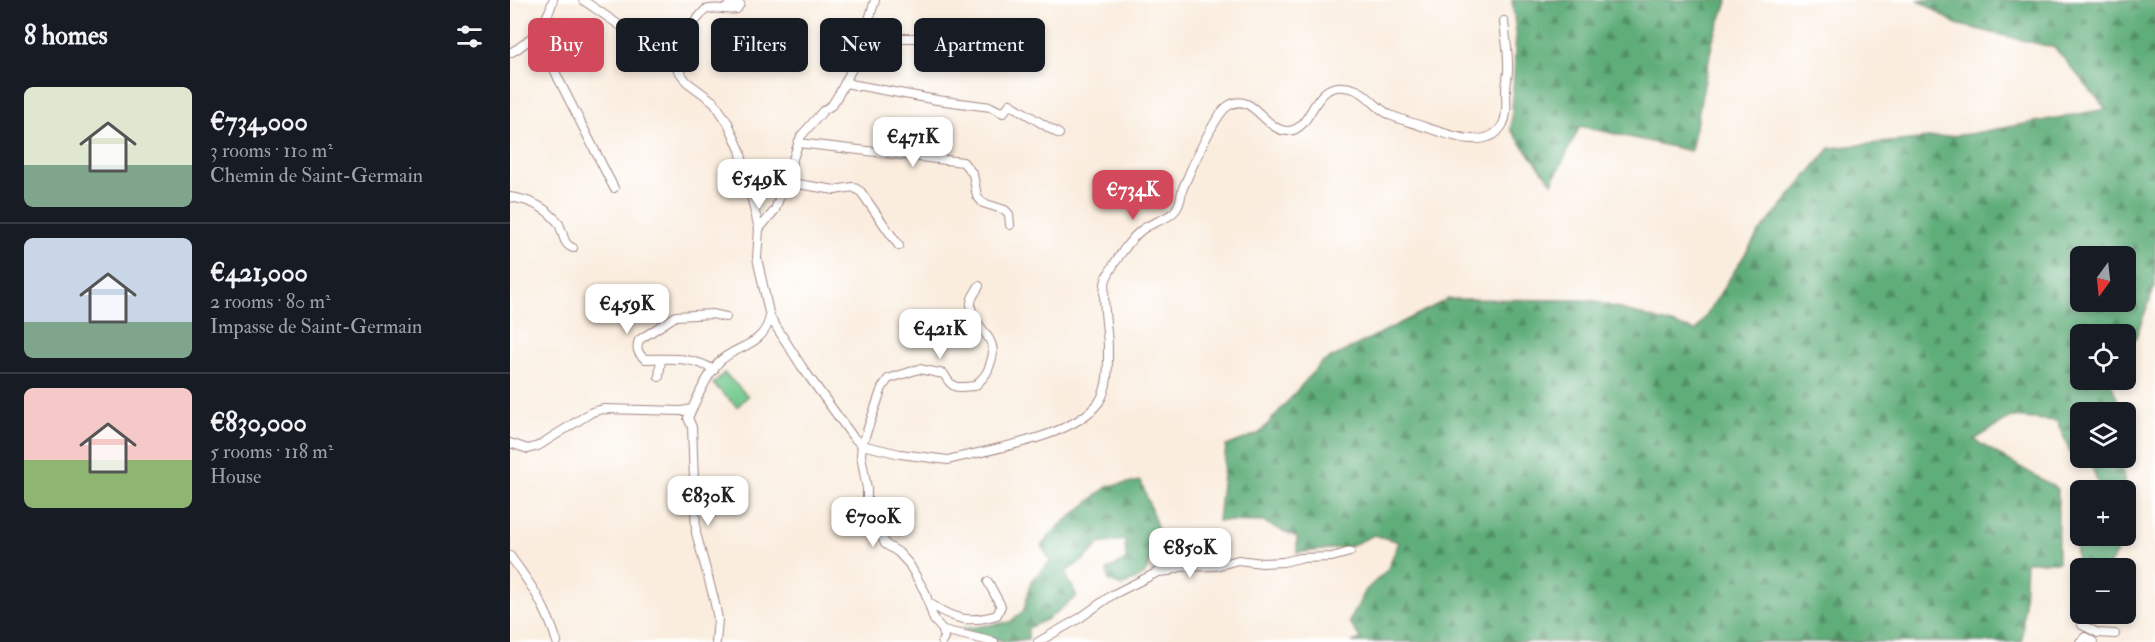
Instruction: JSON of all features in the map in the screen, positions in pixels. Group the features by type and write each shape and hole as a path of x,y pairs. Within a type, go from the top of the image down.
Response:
{"street":[{"path":"546,18 553,0"},
{"path":"583,0 616,23"},
{"path":"869,18 874,0"},
{"path":"698,18 705,10 726,9"},
{"path":"680,72 687,81 714,102 728,123 740,150 759,229 757,258 770,317 802,367 862,445 900,454 948,460 1059,431 1082,418 1098,403 1105,391 1108,354 1105,281 1110,271 1142,230 1173,213 1178,206 1183,189 1213,123 1225,107 1235,102 1243,103 1258,111 1276,129 1288,131 1297,128 1326,90 1340,86 1354,88 1370,97 1388,114 1435,130 1464,139 1480,139 1494,135 1502,125 1506,113 1508,64 1504,21"},
{"path":"510,53 528,41"},
{"path":"555,72 614,188"},
{"path":"759,229 775,210 801,136 823,111 832,105 850,72"},
{"path":"845,83 990,107 1003,113 1010,104 1059,134"},
{"path":"798,143 963,162 973,174 977,196 983,203 1005,210 1010,214 1010,225"},
{"path":"785,182 834,190 853,187 861,192 899,246"},
{"path":"510,197 526,200 542,207 559,225 566,243 573,248"},
{"path":"979,286 971,300 971,307 975,319 993,344 994,350 988,373 975,386 954,387 950,385 944,374 919,369 888,379 882,388 862,445 861,455 867,489 867,514 878,526 885,544 898,552 909,564 928,602 934,620 943,630 994,642"},
{"path":"714,370 702,362 692,360 645,358 639,354 637,346 639,340 676,316 712,314 726,317"},
{"path":"716,642 718,619 696,532 692,427 688,418 719,362 756,339 768,327 770,317"},
{"path":"659,377 661,359"},
{"path":"510,443 528,449 538,446 592,412 603,409 682,411 692,409"},
{"path":"1038,642 1080,618 1112,595 1158,572 1180,567 1216,566 1238,560 1262,563 1283,562 1300,558 1332,557 1350,552"},
{"path":"510,556 530,582 544,607 557,642"},
{"path":"928,602 958,619 971,620 997,615 1001,606 988,582"},
{"path":"2082,625 2098,633 2115,634"},
{"path":"942,642 943,630"},
{"path":"2083,640 2093,642"}],"green space":[{"path":"1512,0 1728,0 1713,39 1691,151 1580,126 1552,183 1511,130 1516,33"},
{"path":"1919,0 2155,0 2155,286 2136,337 2136,324 2070,324 2070,390 2114,390 2118,402 2070,402 2070,451 2057,421 2011,417 1974,440 2058,489 2058,562 2026,562 2022,642 1352,642 1361,639 1349,622 1366,590 1387,570 1399,542 1374,535 1348,547 1297,553 1297,537 1263,522 1218,521 1226,446 1260,433 1321,363 1448,299 1590,300 1696,331 1758,234 1830,148 1969,134 2106,109 2055,48 1956,24"},
{"path":"724,373 748,396 737,407 713,384"},
{"path":"2092,468 2123,468 2124,480 2097,480"},
{"path":"1141,481 1161,538 1144,575 1122,586 1109,581 1107,570 1126,560 1125,540 1099,544 1085,559 1065,572 1077,596 1048,619 1028,628 1028,639 1006,642 960,629 1010,622 1024,610 1031,581 1051,561 1041,546 1057,528 1108,486"},
{"path":"2075,546 2120,546 2114,558 2076,558"}]}
